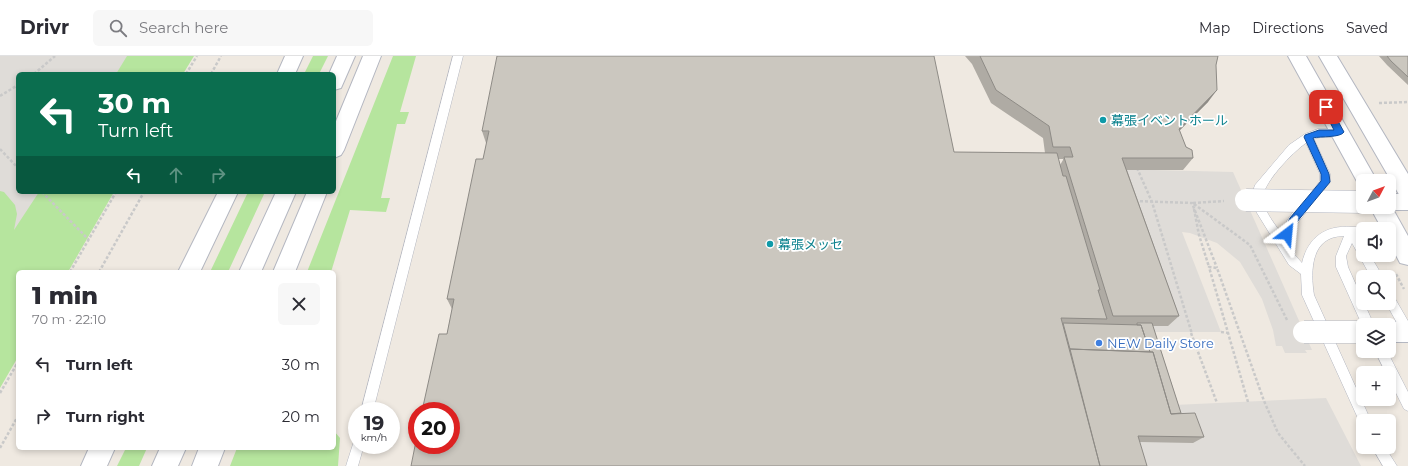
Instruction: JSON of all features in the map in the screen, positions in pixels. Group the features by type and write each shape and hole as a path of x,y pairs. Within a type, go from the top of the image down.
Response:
{"street":[{"path":"287,72 294,56"},
{"path":"336,78 346,56"},
{"path":"336,145 372,56"},
{"path":"1297,56 1363,174"},
{"path":"1328,56 1408,192"},
{"path":"190,270 227,194"},
{"path":"251,270 285,194"},
{"path":"285,270 316,194"},
{"path":"1246,200 1356,202"},
{"path":"1396,202 1408,202"},
{"path":"1385,214 1397,232 1408,256"},
{"path":"1304,332 1356,332"},
{"path":"1396,332 1408,332"},
{"path":"94,466 101,450"},
{"path":"165,466 171,450"},
{"path":"205,466 211,450"}],"lane":[{"path":"369,402 458,56"},
{"path":"1307,272 1293,262 1261,210 1256,196 1259,188 1291,149 1308,137 1319,133 1340,132"},
{"path":"1307,272 1296,262 1286,240 1293,221 1325,182 1325,174 1308,137"},
{"path":"1356,232 1334,232 1320,239 1311,250 1308,257 1307,272 1308,295 1363,414"},
{"path":"1351,232 1356,240"},
{"path":"1351,232 1341,256 1342,267 1365,318"},
{"path":"1396,310 1408,332"},
{"path":"1384,358 1408,405"},
{"path":"352,466 355,454"},
{"path":"1383,454 1391,466"}],"path":[{"path":"36,72 55,56"},
{"path":"187,72 197,56"},
{"path":"212,72 221,56"},
{"path":"0,96 16,86"},
{"path":"1379,103 1408,102"},
{"path":"0,149 16,166"},
{"path":"1136,166 1152,202 1191,333 1217,403"},
{"path":"44,194 89,240"},
{"path":"71,270 115,194"},
{"path":"100,270 143,194"},
{"path":"1128,201 1192,203 1246,200"},
{"path":"1192,203 1199,235 1248,402"},
{"path":"1192,203 1218,268 1264,401 1278,433 1305,466"},
{"path":"1192,203 1250,245 1293,332 1304,332"},
{"path":"1209,266 1218,268"},
{"path":"1221,332 1229,333"},
{"path":"0,393 16,365"},
{"path":"0,448 16,420"}],"green space":[{"path":"0,56 194,56 184,72 16,72 16,194 113,194 69,270 16,270 16,360 0,388"},
{"path":"313,56 328,56 320,72 305,72"},
{"path":"393,56 416,56 400,112 409,112 405,124 397,124 381,198 390,198 386,212 350,210 332,270 308,270"},
{"path":"247,194 264,194 229,270 211,270"},
{"path":"336,433 340,438 338,466 230,466 236,450 336,450"},
{"path":"125,450 146,450 139,466 117,466"}],"shaded area":[{"path":"0,56 127,56 117,72 16,72 16,194 38,194 14,230 17,214 15,205 4,192 0,191"},
{"path":"1114,169 1233,172 1312,350 1305,350 1307,353 1285,353 1282,346 1276,346 1273,330 1262,299 1240,262 1217,243 1190,233 1182,232 1221,332 1150,332 1133,326 1168,326"},
{"path":"1326,398 1361,466 1136,466 1129,442 1174,405"}],"building":[{"name":"幕張メッセ","path":"497,56 934,56 954,152 1057,153 1063,176 1066,176 1100,290 1098,290 1107,319 1061,318 1100,466 411,466 413,454 460,454 460,402 424,402 439,334 447,334 454,299 447,299 476,159 483,159 489,131 482,131"},
{"name":"幕張イベントホール","path":"980,56 1218,56 1216,65 1217,90 1179,129 1186,147 1192,150 1193,158 1122,158 1179,316 1113,316 1064,157 1073,157 1070,147 1053,147 1049,126 996,90"},
{"path":"1387,56 1408,56 1408,77 1391,61"},
{"path":"1063,323 1141,325 1150,352 1070,349"},
{"path":"1137,323 1152,323 1181,413 1171,414 1153,352 1150,352 1141,325 1137,325"},
{"path":"1070,349 1153,352 1171,414 1195,413 1204,437 1138,436 1147,466 1100,466"}],"place":[{"name":"幕張イベントホール","path":"1103,120"},
{"name":"幕張メッセ","path":"770,244"},
{"name":"NEW Daily Store","path":"1099,343"}],"route":[{"path":"1287,234 1293,221 1321,189 1325,182 1325,174 1308,137 1319,133 1340,132 1326,107"}]}
